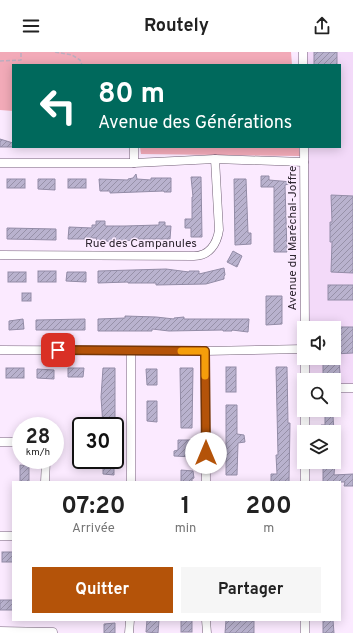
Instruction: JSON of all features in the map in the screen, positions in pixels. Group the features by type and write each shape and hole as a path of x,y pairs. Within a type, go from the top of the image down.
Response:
{"street":[{"path":"303,52 303,64"},
{"path":"134,148 134,163"},
{"name":"Avenue du Maréchal-Joffre","path":"304,148 305,321"},
{"path":"0,164 134,163 215,159 304,162"},
{"name":"Rue des Campanules","path":"0,255 194,256 204,254 213,247 219,230 215,159"},
{"path":"0,350 205,351 297,349"},
{"path":"131,350 131,481"},
{"path":"205,351 206,481"},
{"path":"341,388 353,388"},
{"path":"0,442 12,442"},
{"path":"45,481 46,469"},
{"path":"305,469 305,481"},
{"path":"0,536 12,536"},
{"path":"129,633 130,621"},
{"path":"206,621 206,633"},
{"path":"305,621 305,633"},
{"path":"0,631 53,633"}],"path":[{"path":"0,60 21,60 21,52"},
{"path":"55,52 72,55 80,60 82,64"}],"shaded area":[{"path":"0,52 291,52 292,64 12,64 12,111 0,110"},
{"path":"303,52 353,52 353,388 341,388 341,373 305,373 304,365 341,365 341,321 304,321 303,148 341,148 341,64 303,64"},
{"path":"140,148 299,148 300,156 141,154"}],"building":[{"path":"314,52 337,52 337,64 314,64"},
{"path":"0,139 12,143 12,147 0,147"},
{"path":"136,174 137,179 151,180 151,178 171,178 171,192 110,193 110,191 100,191 99,179 128,180 133,178"},
{"path":"261,176 269,176 269,180 292,182 285,185 287,252 274,252 274,187 261,187"},
{"path":"191,177 201,177 202,237 191,237 191,228 185,228 185,219 192,219 193,197"},
{"path":"7,179 25,179 25,188 7,188"},
{"path":"38,179 55,179 55,190 38,189"},
{"path":"68,179 86,179 86,188 68,188"},
{"path":"234,179 246,179 248,233 251,233 251,244 235,245"},
{"path":"331,195 353,196 353,273 331,272"},
{"path":"96,221 105,221 105,226 159,225 159,222 165,222 165,226 171,226 170,239 135,239 120,241 120,243 97,241 96,238 68,239 69,227 92,228 92,225 96,225"},
{"path":"7,228 56,229 56,240 7,239"},
{"path":"233,251 242,256 237,267 227,262"},
{"path":"224,268 224,279 206,284 156,285 156,283 128,282 98,283 98,271 166,269 189,272 199,271 199,274"},
{"path":"38,271 56,271 56,282 38,282"},
{"path":"8,272 26,272 26,282 8,282"},
{"path":"67,272 86,272 86,282 66,281"},
{"path":"328,285 353,285 353,300 328,300"},
{"path":"22,293 31,293 31,301 22,301"},
{"path":"266,296 282,296 282,324 266,325"},
{"path":"125,316 174,319 184,317 184,319 249,319 248,332 232,330 169,331 152,329 152,331 98,331 98,319 125,318"},
{"path":"23,319 24,329 9,330 9,321"},
{"path":"85,319 85,330 36,330 36,320"},
{"path":"341,327 353,327 353,353 341,354"},
{"path":"323,365 339,365 340,373 323,373"},
{"path":"226,367 236,367 236,392 226,392"},
{"path":"276,367 287,367 288,423 290,423 289,481 271,481 271,474 277,474 276,455 278,455"},
{"path":"6,368 24,368 24,378 6,378"},
{"path":"68,368 84,368 83,377 68,377"},
{"path":"103,368 115,368 115,417 102,417 101,397"},
{"path":"180,368 193,368 192,428 181,428"},
{"path":"37,369 54,370 54,379 37,378"},
{"path":"146,369 157,369 157,385 147,385"},
{"path":"147,401 157,401 157,422 147,421"},
{"path":"226,405 237,405 237,434 244,435 245,442 238,443 237,475 226,475"},
{"path":"325,417 333,417 334,425 325,425"},
{"path":"178,440 192,440 193,457 174,456 174,451 178,450"},
{"path":"20,469 29,469 29,481 20,481"},
{"path":"103,469 114,469 114,475 103,474"},
{"path":"323,469 334,469 334,475 353,474 353,486 344,486 345,482 323,481"},
{"path":"181,470 193,471 194,478 192,481 181,481"},
{"path":"2,552 12,552 12,562 2,562"},
{"path":"0,600 12,600 12,610 0,610"},
{"path":"147,621 159,621 158,633 146,632"},
{"path":"181,621 192,621 192,632 181,632"},
{"path":"226,621 254,621 254,633 225,633"},
{"path":"323,621 333,621 334,633 323,633"},
{"path":"115,623 115,633 104,633 104,624"}],"slow traffic":[{"path":"181,351 205,351 205,376"}],"route":[{"path":"58,350 205,351 206,453"}]}
